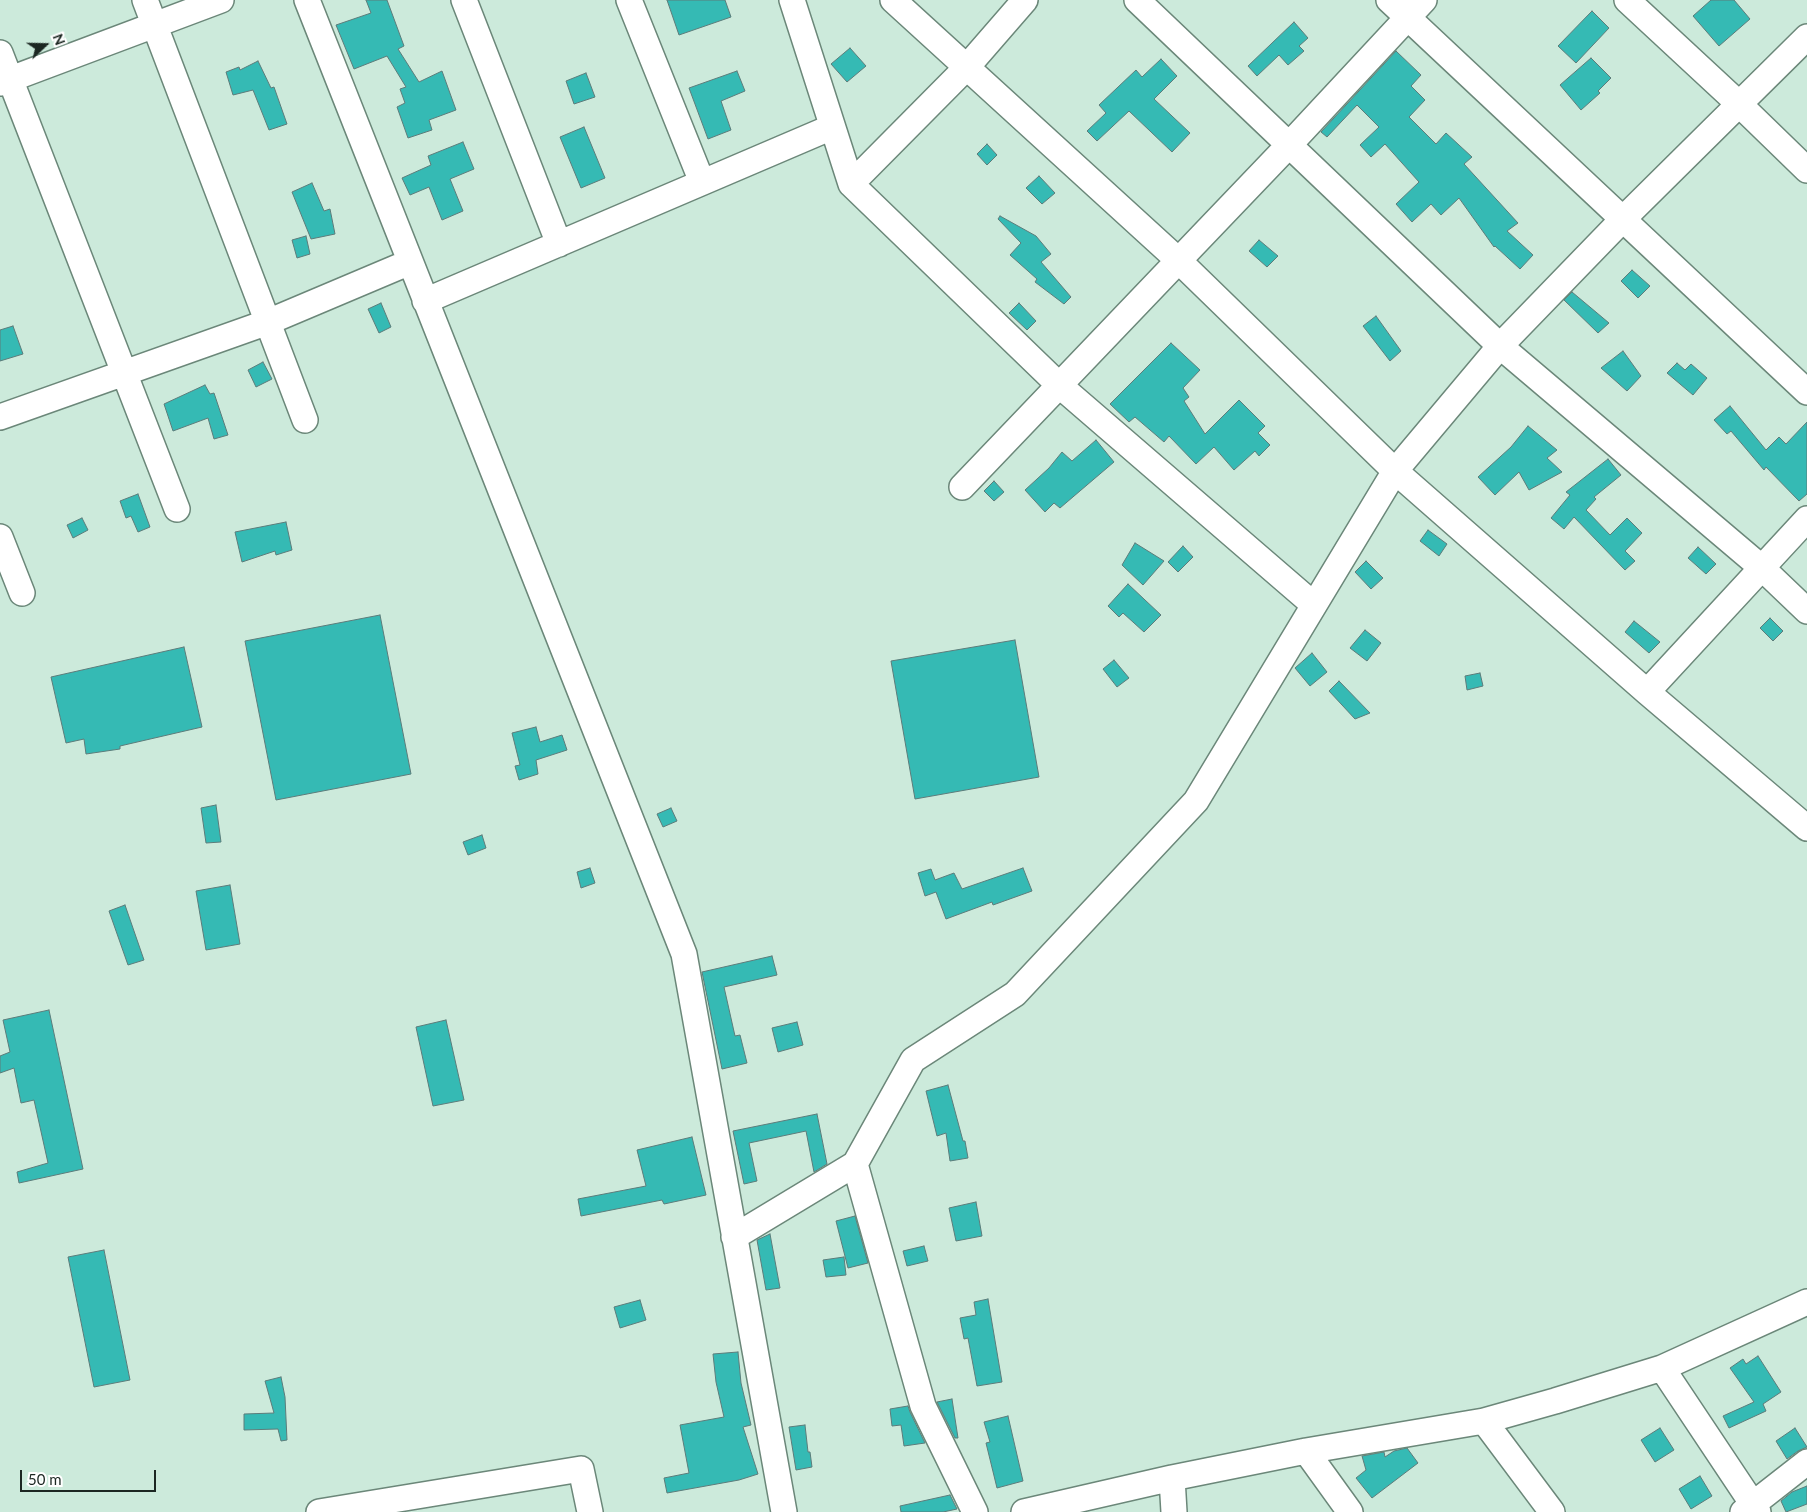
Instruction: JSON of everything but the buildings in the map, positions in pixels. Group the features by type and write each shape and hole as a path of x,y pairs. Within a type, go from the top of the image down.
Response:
{"street":[{"path":"145,0 305,420"},
{"path":"5,81 221,0"},
{"path":"307,0 684,954 784,1512"},
{"path":"464,0 559,244"},
{"path":"629,0 702,182"},
{"path":"792,0 851,184 1059,385 1314,605"},
{"path":"893,0 1178,260 1395,471 1646,692 1807,828"},
{"path":"851,184 966,68 1025,0"},
{"path":"1137,0 1500,346 1762,568 1807,611"},
{"path":"1389,0 1416,9 1623,219 1807,392"},
{"path":"1627,0 1807,170"},
{"path":"962,487 1289,145 1416,9"},
{"path":"734,1237 855,1164 913,1060 1015,994 1196,801 1395,471 1500,346 1738,103 1807,37"},
{"path":"0,53 5,81 124,373 177,510"},
{"path":"425,301 832,127"},
{"path":"0,417 268,322 410,262"},
{"path":"1646,692 1807,519"},
{"path":"0,537 22,593"},
{"path":"855,1164 923,1406 975,1512"},
{"path":"1024,1512 1172,1478 1306,1451 1484,1421 1555,1402 1662,1368 1807,1302"},
{"path":"1662,1368 1751,1510 1807,1462"},
{"path":"1484,1421 1552,1512"},
{"path":"1306,1451 1350,1512"},
{"path":"319,1512 378,1507 581,1469 590,1512"},
{"path":"1172,1478 1174,1512"}]}
